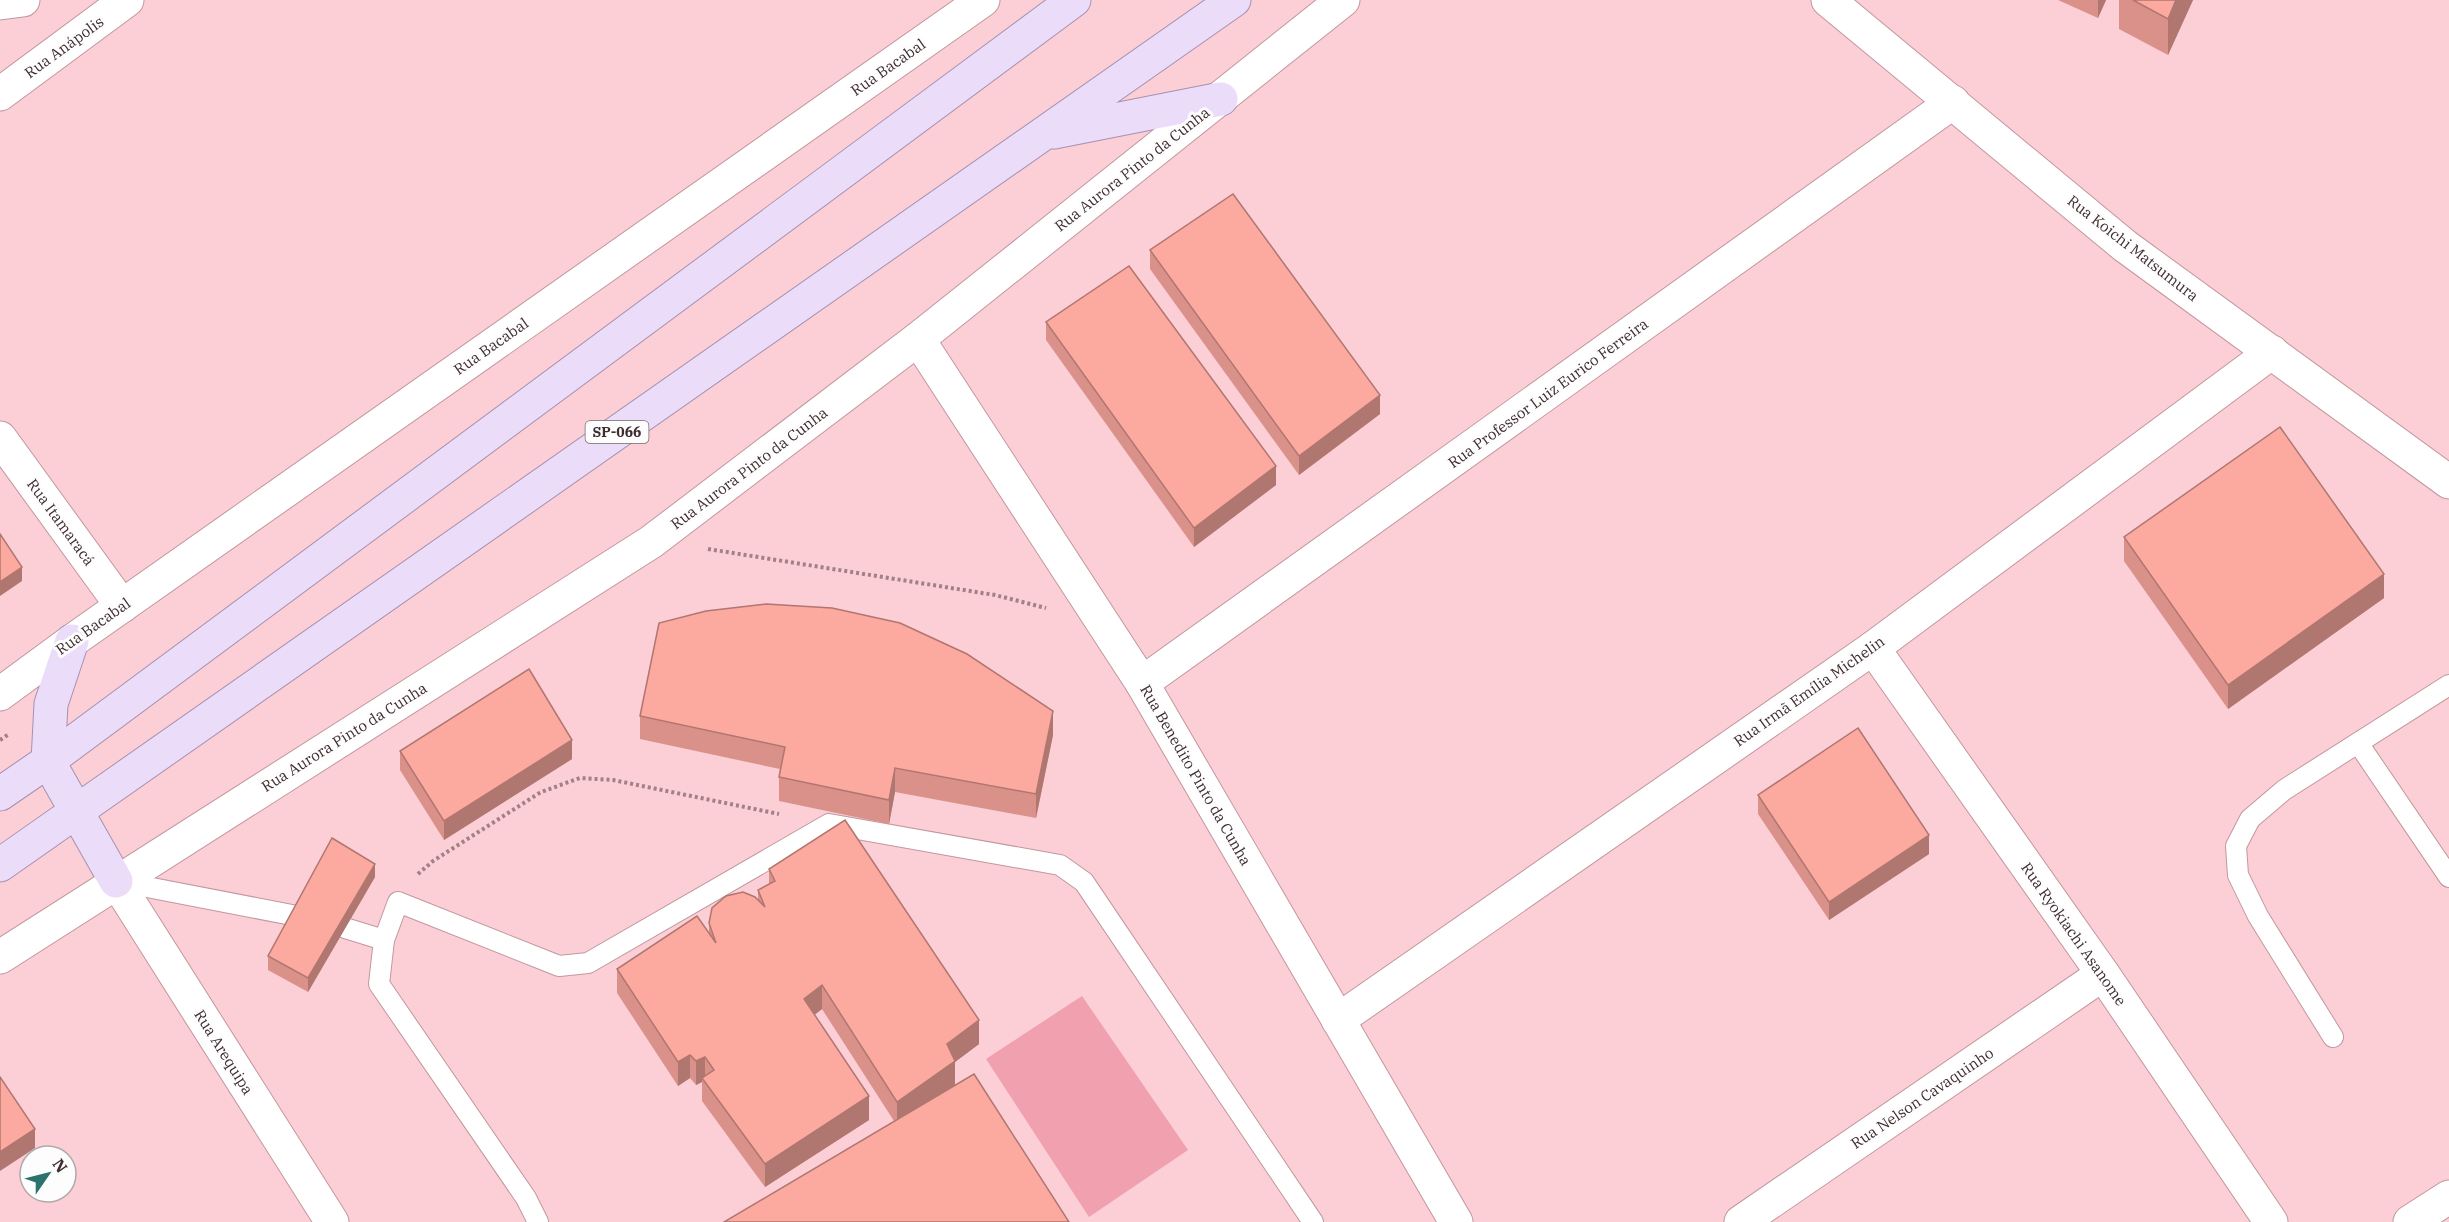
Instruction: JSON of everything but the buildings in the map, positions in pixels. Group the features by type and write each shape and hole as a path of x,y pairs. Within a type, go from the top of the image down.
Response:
{"main road":[{"path":"0,794 48,761 1074,0"},
{"name":"SP-066","path":"0,865 1234,0"},
{"path":"1041,134 1221,99"},
{"path":"72,641 51,704 48,761 75,813 116,881"}],"street":[{"path":"0,3 23,0"},
{"name":"Rua Anápolis","path":"0,94 127,0"},
{"name":"Rua Aurora Pinto da Cunha","path":"0,957 651,542 918,339 1343,0"},
{"name":"Rua Koichi Matsumura","path":"1828,0 2125,246 2449,482"},
{"name":"Rua Bacabal","path":"0,694 968,4"},
{"name":"Rua Professor Luiz Eurico Ferreira","path":"1142,683 1953,102"},
{"name":"Rua Benedito Pinto da Cunha","path":"918,339 1142,683 1456,1222"},
{"name":"Rua Irmã Emília Michelin","path":"1338,1020 1873,648 2272,352"},
{"name":"Rua Itamaracá","path":"0,438 122,606"},
{"name":"Rua Ryokiachi Asanome","path":"1873,648 2103,974 2271,1222"},
{"name":"Rua Arequipa","path":"116,881 332,1222"},
{"name":"Rua Nelson Cavaquinho","path":"1741,1222 2103,974"},
{"path":"2410,1222 2449,1197"}],"lane":[{"path":"2333,1037 2258,915 2238,875 2236,846 2250,819 2284,790 2449,685"},
{"path":"2358,743 2449,877"},
{"path":"538,1222 526,1198 379,984 384,940 398,902 559,966 588,963 829,824 1060,865 1084,882 1313,1222"},
{"path":"116,881 297,916"},
{"path":"345,928 384,940"}],"path":[{"path":"651,542 724,551 996,595 1100,621"},
{"path":"398,902 412,879 434,861 541,792 580,778 613,780 829,824"}],"shaded area":[{"path":"1082,996 1188,1150 1089,1217 986,1059"}]}
